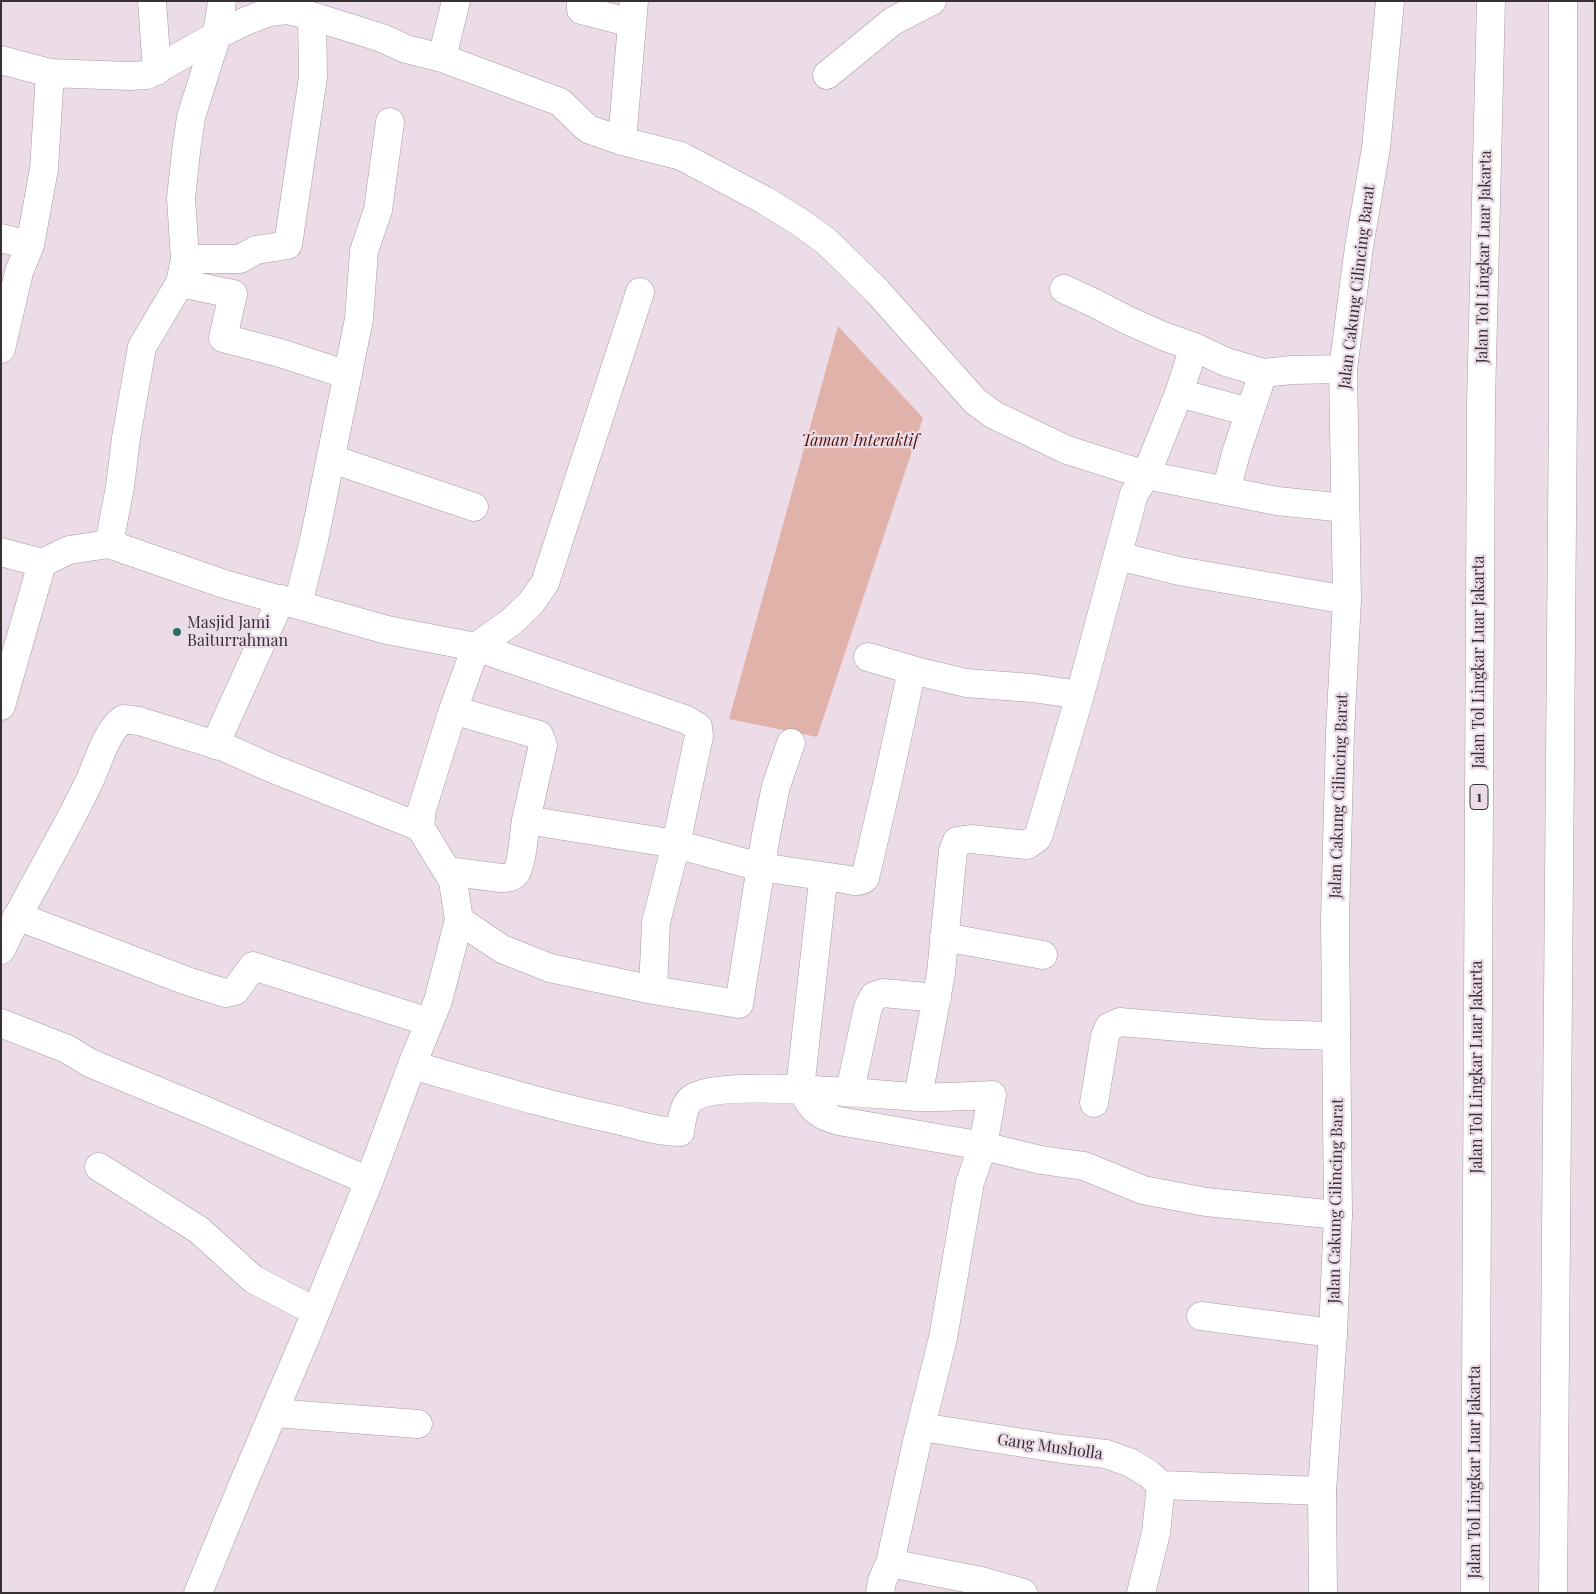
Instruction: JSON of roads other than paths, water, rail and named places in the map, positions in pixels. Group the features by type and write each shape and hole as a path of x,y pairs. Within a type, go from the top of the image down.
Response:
{"main road":[{"path":"152,1 157,70"},
{"path":"109,544 142,347 183,271 181,198 191,117 217,35 222,1"},
{"path":"442,58 456,1"},
{"path":"581,1 581,10 633,12 622,141"},
{"path":"827,75 893,21 932,1"},
{"name":"Jalan Cakung Cilincing Barat","path":"1323,1593 1322,1490 1333,1333 1338,1215 1335,919 1340,733 1347,600 1343,369 1359,247 1376,148 1390,1"},
{"name":"Jalan Tol Lingkar Luar Jakarta","path":"1475,1593 1481,402 1491,1"},
{"path":"1553,1593 1562,442 1563,1"},
{"path":"1,60 50,73 147,75 217,35 269,12 287,10 382,38 406,49 442,58 560,102 588,129 622,141 681,156 764,200 826,241 877,291 969,394 994,415 1067,450 1146,475 1303,505 1344,508"},
{"path":"183,271 240,259 256,250 288,245 313,77 312,16"},
{"path":"1,349 19,272 30,245 44,169 50,73"},
{"path":"215,745 289,602 314,540 359,320 364,250 378,210 390,122"},
{"path":"1,238 30,245"},
{"path":"183,271 233,294 223,338 280,353 348,375"},
{"path":"1064,289 1094,302 1129,321 1226,362 1263,373 1292,370 1343,369"},
{"path":"198,1593 316,1312 438,1001 458,920 453,881 420,827 422,809 453,710 476,647 531,604 545,583 640,292"},
{"path":"918,1097 938,998 953,851 957,841 971,839 1027,845 1037,838 1080,695 1134,494 1146,475 1179,392 1194,347"},
{"path":"1226,491 1230,470 1263,373"},
{"path":"1179,392 1249,412"},
{"path":"332,458 474,507"},
{"path":"1,552 42,563 69,550 109,544 224,584 387,630 476,647 687,720 698,727 700,736 676,844 656,922 653,990"},
{"path":"1118,556 1179,571 1347,600"},
{"path":"1,706 42,563"},
{"path":"868,657 966,683 1032,688 1080,695"},
{"path":"526,820 676,844 760,867 857,881 862,880 865,878 912,670"},
{"path":"447,870 501,878 509,878 515,874 519,865 526,820 543,745 539,735 453,710"},
{"path":"1,950 17,916 90,782 115,726 123,719 139,721 215,745 420,827"},
{"path":"458,920 502,949 550,968 653,990 739,1004 760,867 776,786 791,743"},
{"path":"836,878 828,882 822,890 800,1089 816,1112 824,1117 983,1146 1041,1160 1084,1166 1143,1190 1206,1202 1338,1215"},
{"path":"17,916 186,981 225,993 234,992 253,966 429,1022"},
{"path":"944,936 1043,955"},
{"path":"850,1091 868,1007 874,996 883,993 938,998"},
{"path":"1094,1103 1105,1036 1109,1026 1120,1022 1263,1034 1336,1036"},
{"path":"1,1023 67,1049 90,1063 369,1181"},
{"path":"412,1064 564,1109 663,1132 680,1132 684,1110 691,1100 703,1094 733,1089 850,1091 918,1097 992,1096 983,1146 970,1182 943,1338 890,1563 882,1580 880,1593"},
{"path":"99,1167 199,1230 253,1279 316,1312"},
{"path":"1201,1316 1333,1333"},
{"path":"274,1413 418,1424"},
{"name":"Gang Musholla","path":"921,1427 1106,1454 1131,1463 1162,1485"},
{"path":"1141,1593 1156,1533 1162,1485 1322,1490"},
{"path":"890,1563 981,1580 1023,1593"}],"place":[{"name":"Masjid Jami Baiturrahman","path":"177,632"}],"park label":[{"name":"Taman Interaktif","path":"860,441"}]}
